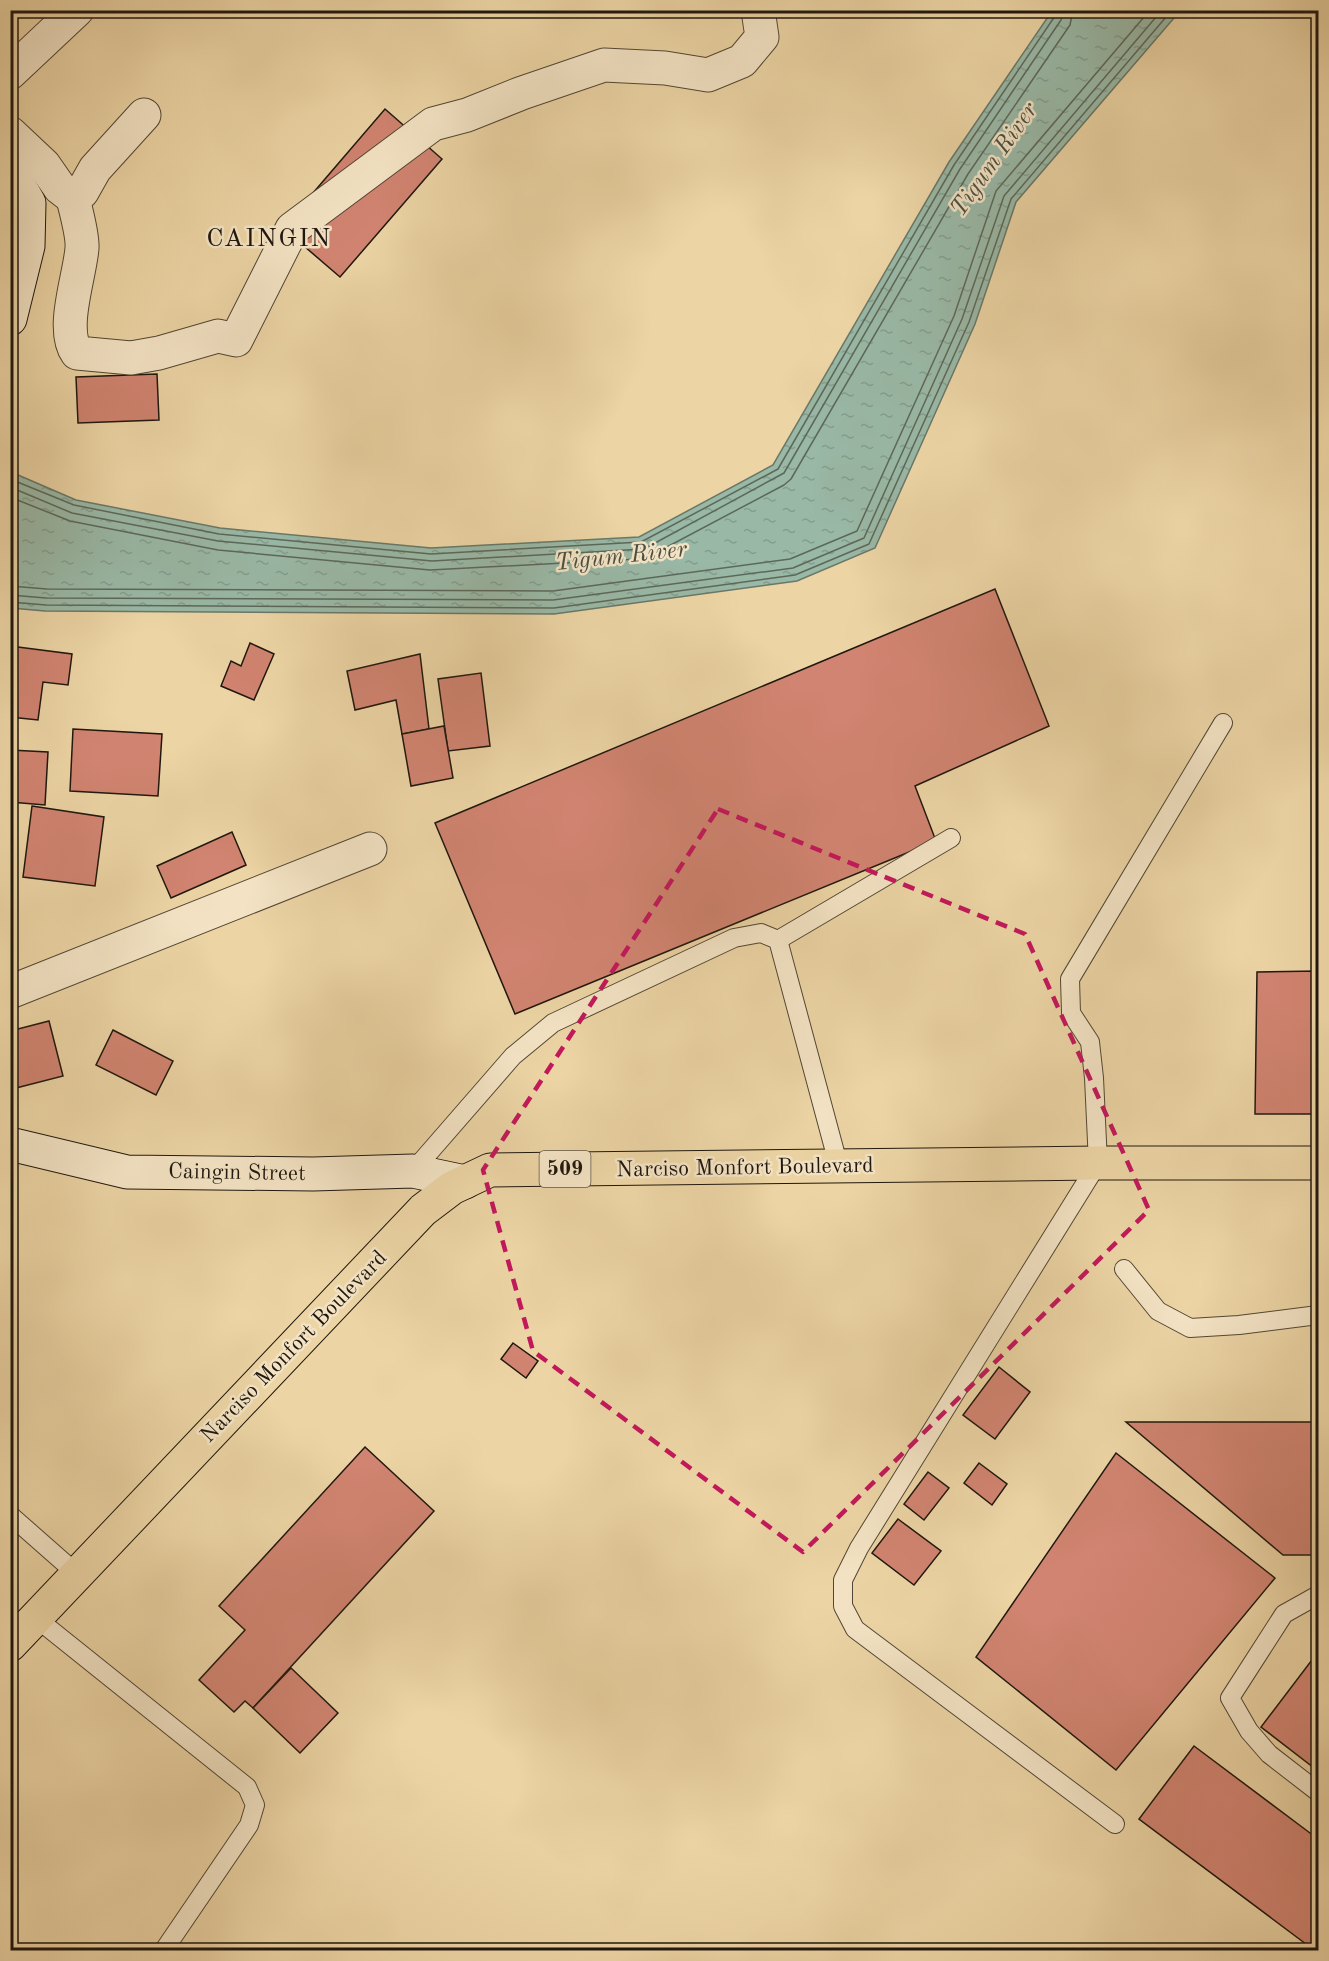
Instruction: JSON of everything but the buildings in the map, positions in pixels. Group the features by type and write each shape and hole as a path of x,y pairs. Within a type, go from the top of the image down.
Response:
{"main road":[{"name":"Narciso Monfort Boulevard","path":"10,1645 423,1210 452,1188 490,1170 1098,1163 1318,1163"}],"street":[{"path":"10,73 77,10"},
{"path":"10,133 44,165 60,188 73,198 82,247 74,284 72,345 77,353 130,358 159,353 218,336 236,340 291,229 433,124 467,115 522,93 604,65 665,68 708,75 742,61 762,37 758,10"},
{"path":"73,198 82,192 95,170 144,115"},
{"path":"10,174 13,175 29,203 28,246 10,319"},
{"path":"10,992 370,849"},
{"name":"Caingin Street","path":"10,1144 127,1172 313,1174 413,1171 465,1182"}],"lane":[{"path":"1115,1824 855,1629 843,1606 843,1580 859,1548 1098,1163 1090,1042 1071,1013 1070,980 1223,723"},
{"path":"778,940 951,838"},
{"path":"413,1171 513,1056 554,1023 734,938 761,933 778,940"},
{"path":"778,940 839,1167"},
{"path":"1124,1269 1158,1311 1190,1328 1239,1325 1318,1315"},
{"path":"10,1515 77,1574"},
{"path":"1318,1595 1284,1614 1230,1698 1249,1731 1269,1754 1318,1792"},
{"path":"36,1618 247,1787 255,1805 249,1825 164,1950"}],"highlighted area":[{"path":"718,809 1025,934 1149,1210 803,1552 533,1351 483,1170"}],"water":[{"name":"Tigum River","path":"1052,11 1180,11 1016,202 975,324 875,548 797,581 554,614 45,611 11,608 11,472 76,500 220,528 431,548 639,537 773,465 949,162"}],"district":[{"name":"CAINGIN","path":"269,239"}]}
